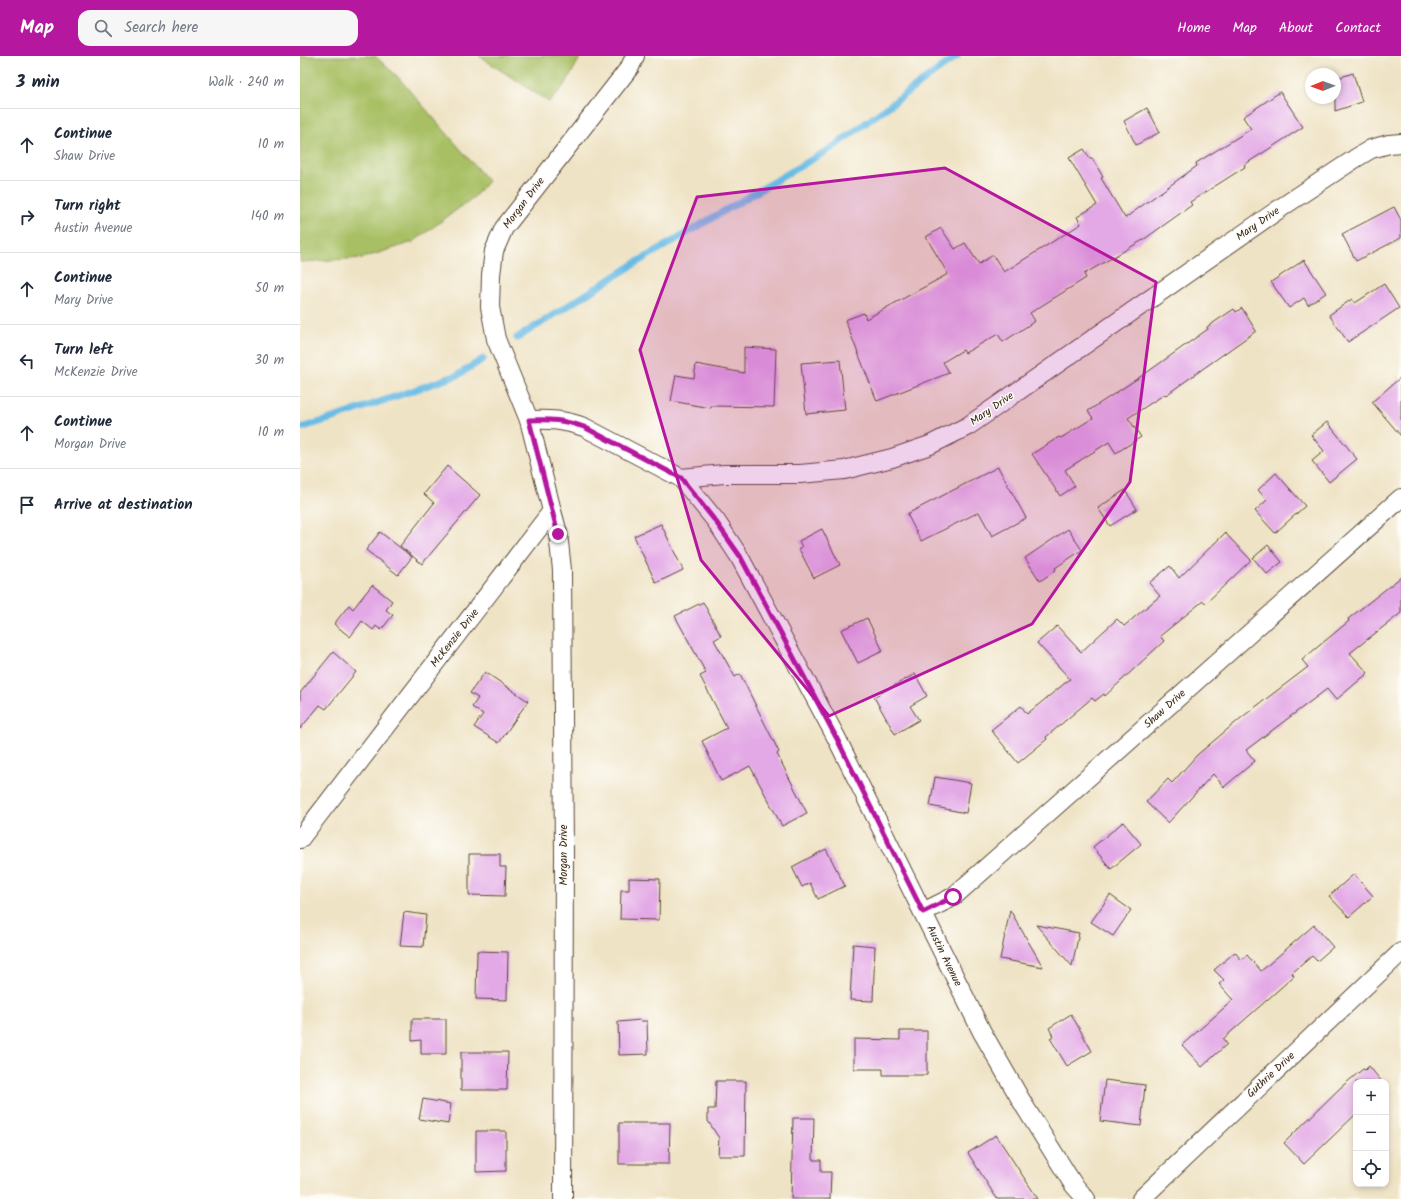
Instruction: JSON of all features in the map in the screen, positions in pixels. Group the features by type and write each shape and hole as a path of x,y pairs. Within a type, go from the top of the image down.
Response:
{"street":[{"name":"Morgan Drive","path":"529,420 496,339 490,307 491,276 494,251 504,228 630,67 635,56"},
{"name":"Mary Drive","path":"681,478 724,474 800,474 844,470 892,458 930,445 968,426 1285,205 1356,158 1371,149 1389,144 1401,143"},
{"path":"552,511 529,420 562,420 584,427 681,478"},
{"name":"Austin Avenue","path":"681,478 716,522 740,556 836,737 990,1046 1025,1107 1073,1184 1086,1199"},
{"name":"Shaw Drive","path":"923,912 953,897 1401,498"},
{"name":"Morgan Drive","path":"552,511 558,534 562,570 564,846 563,1199"},
{"name":"McKenzie Drive","path":"300,839 552,511"},
{"name":"Guthrie Drive","path":"1141,1199 1401,952"}],"highlighted area":[{"path":"945,168 1156,282 1130,482 1032,624 829,716 701,560 640,350 697,197"}],"green space":[{"path":"300,56 375,56 398,77 488,181 474,197 413,242 363,258 300,262"},
{"path":"479,56 581,56 565,85 549,102"}],"building":[{"path":"1353,73 1362,102 1335,111 1335,104 1341,104 1341,77"},
{"path":"1280,92 1303,127 1244,165 1245,167 1190,202 1192,205 1143,240 1084,274 1086,278 1030,313 1035,321 1003,342 998,334 965,353 963,350 943,362 949,373 877,401 845,320 864,313 866,319 948,274 926,237 941,228 955,249 965,243 979,264 993,255 1004,272 1081,224 1077,217 1097,205 1069,158 1084,149 1090,159 1092,158 1103,177 1101,178 1125,218 1197,166 1196,163 1251,129 1243,117"},
{"path":"1147,108 1160,132 1136,145 1124,121"},
{"path":"1394,207 1401,220 1401,238 1356,261 1342,234"},
{"path":"1304,260 1326,293 1308,305 1304,298 1289,308 1271,282"},
{"path":"1384,284 1399,308 1348,342 1329,315 1352,299 1355,303"},
{"path":"1242,308 1256,331 1166,395 1165,394 1128,418 1141,437 1116,453 1109,442 1065,470 1075,486 1060,496 1032,454 1093,418 1088,411 1149,371 1208,329 1207,327 1234,309 1236,312"},
{"path":"744,347 776,349 774,407 711,406 711,408 671,401 676,375 694,378 696,364 744,373"},
{"path":"840,360 845,410 806,414 801,363"},
{"path":"1401,377 1401,436 1372,402"},
{"path":"1327,422 1357,459 1329,482 1312,461 1324,451 1311,435"},
{"path":"447,466 480,495 422,564 400,546 434,503 424,494"},
{"path":"998,467 1026,518 992,536 979,512 921,541 907,514"},
{"path":"1276,473 1305,506 1275,533 1255,511 1267,500 1258,490"},
{"path":"1125,490 1137,509 1110,526 1098,508"},
{"path":"661,524 683,570 656,583 634,536"},
{"path":"822,529 840,565 814,578 799,549 802,547 799,541"},
{"path":"1068,529 1082,550 1055,568 1056,570 1040,581 1025,558"},
{"path":"380,532 412,557 398,575 366,550"},
{"path":"1225,533 1251,560 1206,603 1203,601 1160,636 1164,641 1105,696 1104,694 1095,701 1092,698 1018,763 991,730 1021,706 1027,714 1070,679 1037,643 1057,626 1081,652 1117,619 1124,626 1160,596 1149,583 1170,566 1179,578"},
{"path":"1268,545 1282,562 1267,574 1253,558"},
{"path":"1401,577 1401,613 1350,653 1368,673 1336,700 1327,689 1246,750 1255,761 1224,787 1213,774 1168,823 1146,802 1168,779 1172,783 1197,755 1241,718 1308,667 1302,660 1349,621 1348,619"},
{"path":"372,585 392,601 386,610 393,615 381,630 376,626 373,630 362,621 350,637 334,624 349,605 353,609"},
{"path":"703,602 721,636 714,640 735,677 740,674 779,752 777,754 807,813 782,826 750,766 721,781 702,741 727,728 700,676 706,673 675,616"},
{"path":"867,618 883,651 858,663 841,630"},
{"path":"333,652 356,672 326,709 320,705 300,729 300,693"},
{"path":"485,672 528,701 499,743 474,727 483,714 472,707 478,698 470,693"},
{"path":"915,674 927,696 910,706 919,720 895,734 874,697"},
{"path":"935,777 971,783 966,813 930,806"},
{"path":"1123,822 1141,844 1111,869 1093,847"},
{"path":"826,849 845,886 818,899 810,883 802,887 792,867"},
{"path":"469,854 500,854 500,867 506,867 505,896 469,895"},
{"path":"1354,874 1373,896 1349,917 1329,896"},
{"path":"629,878 660,879 659,920 620,919 621,890 629,890"},
{"path":"1110,895 1131,910 1113,936 1091,922"},
{"path":"1010,910 1043,967 1000,959"},
{"path":"404,912 426,915 423,947 400,946"},
{"path":"1036,925 1079,933 1072,966"},
{"path":"1314,925 1333,947 1317,961 1312,956 1292,973 1294,976 1223,1039 1227,1044 1202,1067 1182,1045 1233,1000 1219,984 1224,980 1214,970 1235,952 1241,960 1247,955 1261,971"},
{"path":"853,944 875,946 873,1001 850,1000"},
{"path":"477,951 508,952 507,1000 476,999"},
{"path":"1071,1014 1092,1051 1067,1066 1050,1038 1053,1036 1049,1028"},
{"path":"412,1019 446,1019 446,1054 421,1054 421,1040 412,1041"},
{"path":"640,1020 647,1021 648,1054 619,1055 618,1022"},
{"path":"900,1031 927,1031 927,1075 883,1075 883,1069 854,1069 854,1039 900,1040"},
{"path":"461,1052 508,1052 507,1090 461,1090"},
{"path":"1369,1066 1380,1079 1353,1079 1353,1117 1304,1164 1284,1143 1340,1088 1363,1069 1365,1070"},
{"path":"1105,1080 1145,1085 1141,1126 1100,1121"},
{"path":"716,1081 746,1081 745,1156 718,1156 719,1138 708,1121 708,1109 715,1109"},
{"path":"423,1099 451,1104 448,1124 419,1119"},
{"path":"793,1118 814,1118 813,1160 821,1160 821,1172 831,1172 830,1199 791,1199"},
{"path":"619,1123 670,1123 669,1164 619,1164"},
{"path":"476,1131 506,1131 506,1171 476,1172"},
{"path":"996,1135 1038,1199 997,1199 968,1153"}],"waterway":[{"path":"517,338 639,261 833,147 957,56"},
{"path":"300,428 458,375 483,359"}],"route":[{"path":"558,534 529,420 550,419 568,421 584,427 681,478 716,522 740,556 836,737 923,912 953,897"}]}
